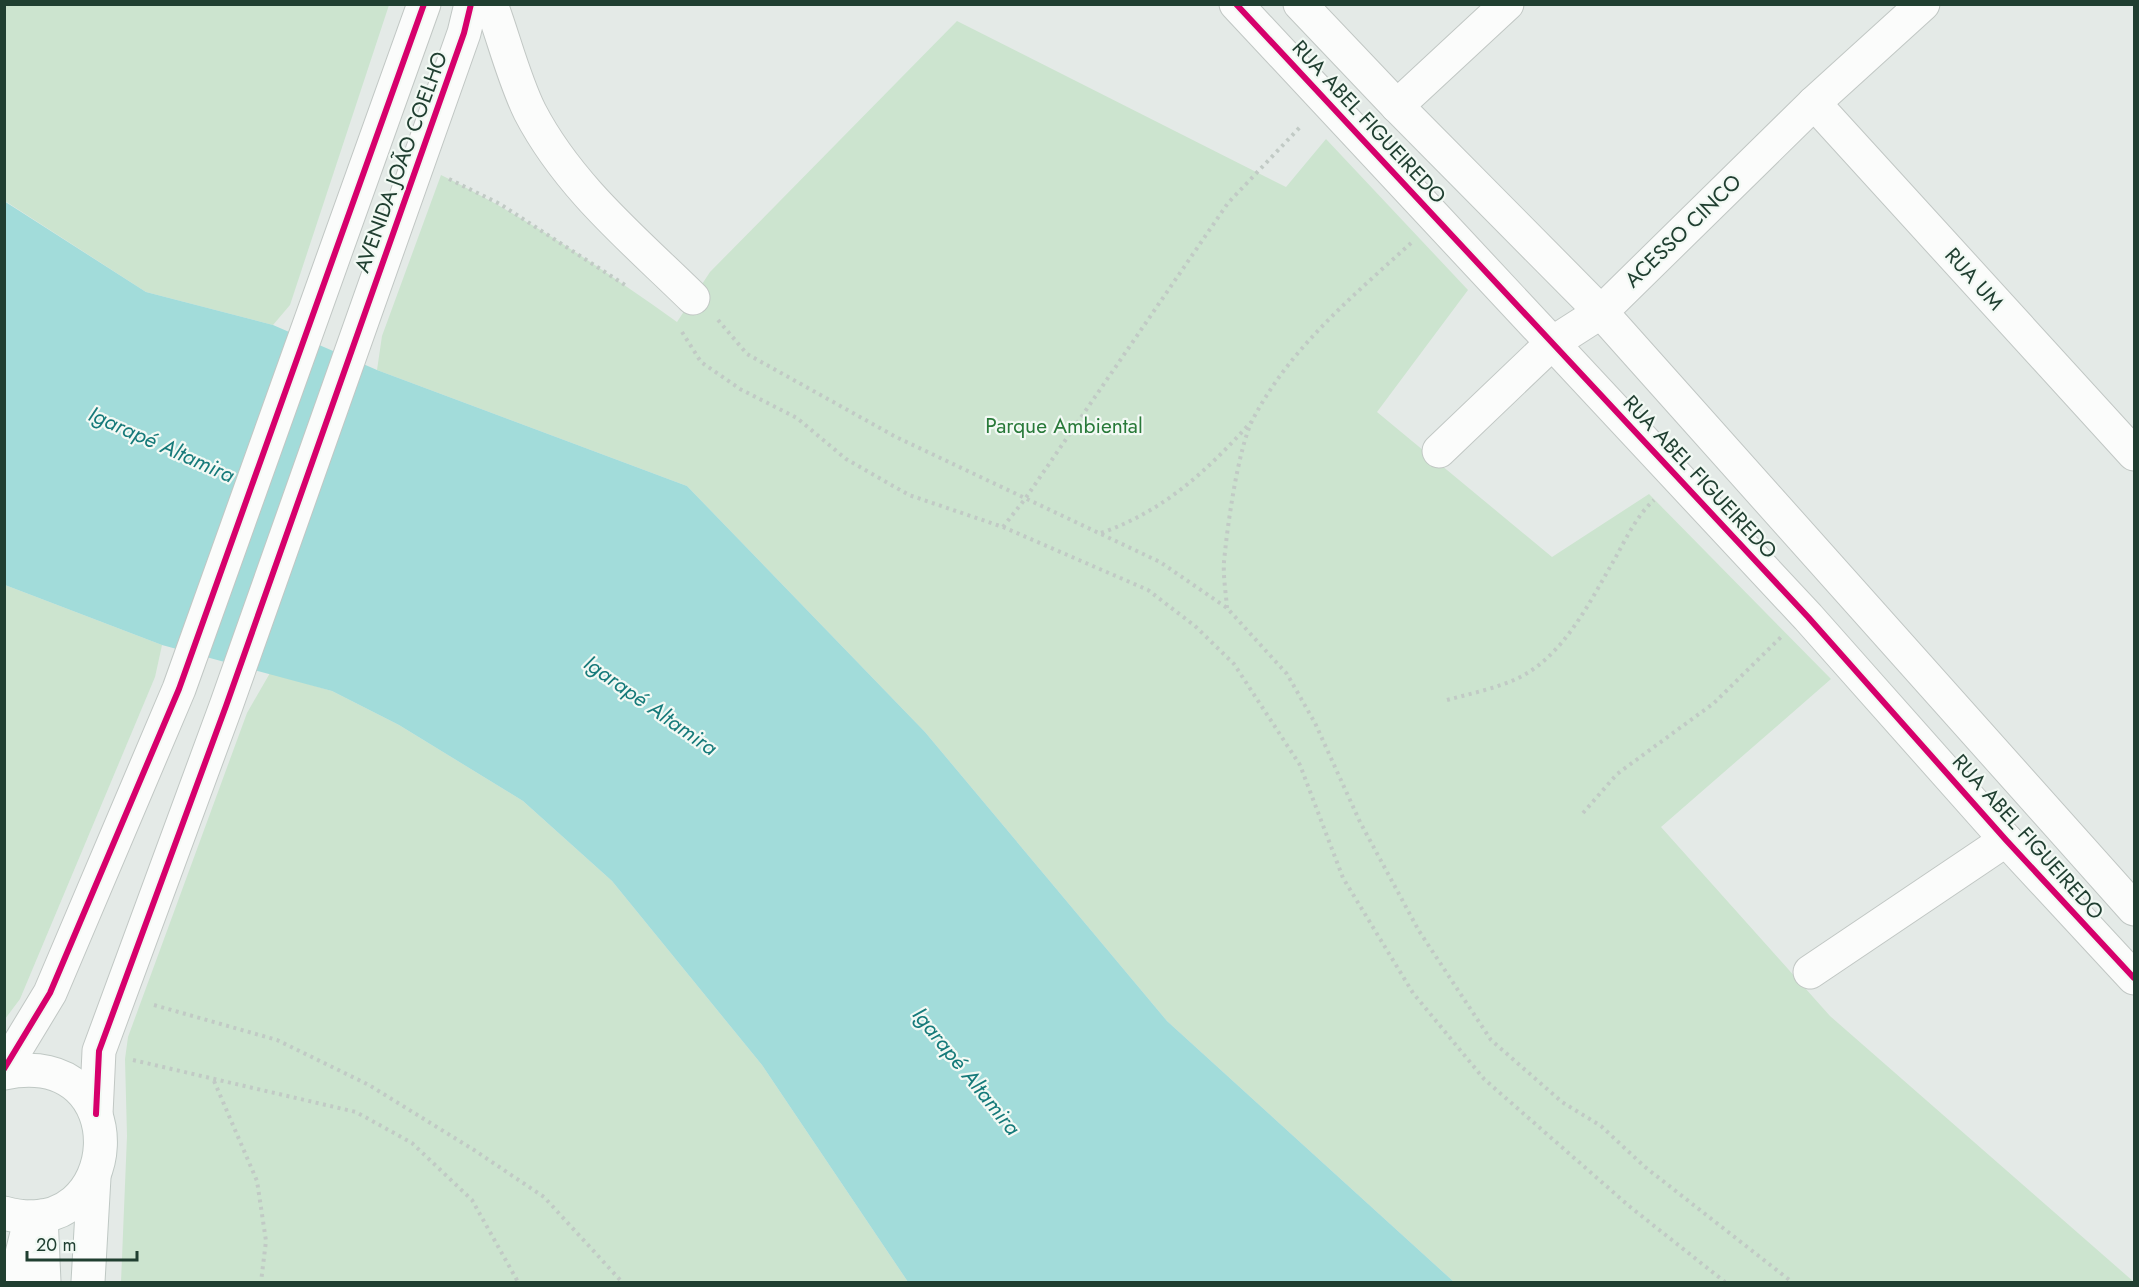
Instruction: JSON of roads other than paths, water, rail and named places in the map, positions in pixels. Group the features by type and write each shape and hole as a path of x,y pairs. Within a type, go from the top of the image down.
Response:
{"street":[{"path":"4,1071 50,993 179,689 424,4"},
{"name":"AVENIDA JOÃO COELHO","path":"96,1114 99,1051 226,706 464,33 471,4"},
{"path":"491,4 529,110 556,156 590,198 693,298"},
{"name":"RUA ABEL FIGUEIREDO","path":"1236,4 1323,95 1436,221 1808,617 2134,978"},
{"name":"RUA ABEL FIGUEIREDO","path":"1300,4 1397,106 1601,312 2134,909"},
{"path":"1397,106 1507,4"},
{"name":"ACESSO CINCO","path":"1439,451 1551,344 1601,312 1814,103 1923,4"},
{"name":"RUA UM","path":"1814,103 2134,454"},
{"path":"1810,972 2007,840"},
{"path":"4,1071 24,1069 46,1072 67,1080 84,1095 96,1114 102,1146 94,1177 88,1282"},
{"path":"17,1215 72,1203 85,1191 94,1177"},
{"path":"15,1282 17,1215"},
{"path":"17,1215 45,1282"}],"water":[{"name":"Igarapé Altamira","path":"4,201 146,292 273,325 377,370 687,486 925,732 1167,1021 1454,1282 908,1282 762,1065 612,881 523,801 399,725 332,691 162,645 5,585"}],"park label":[{"name":"Parque Ambiental","path":"1064,426"}]}
